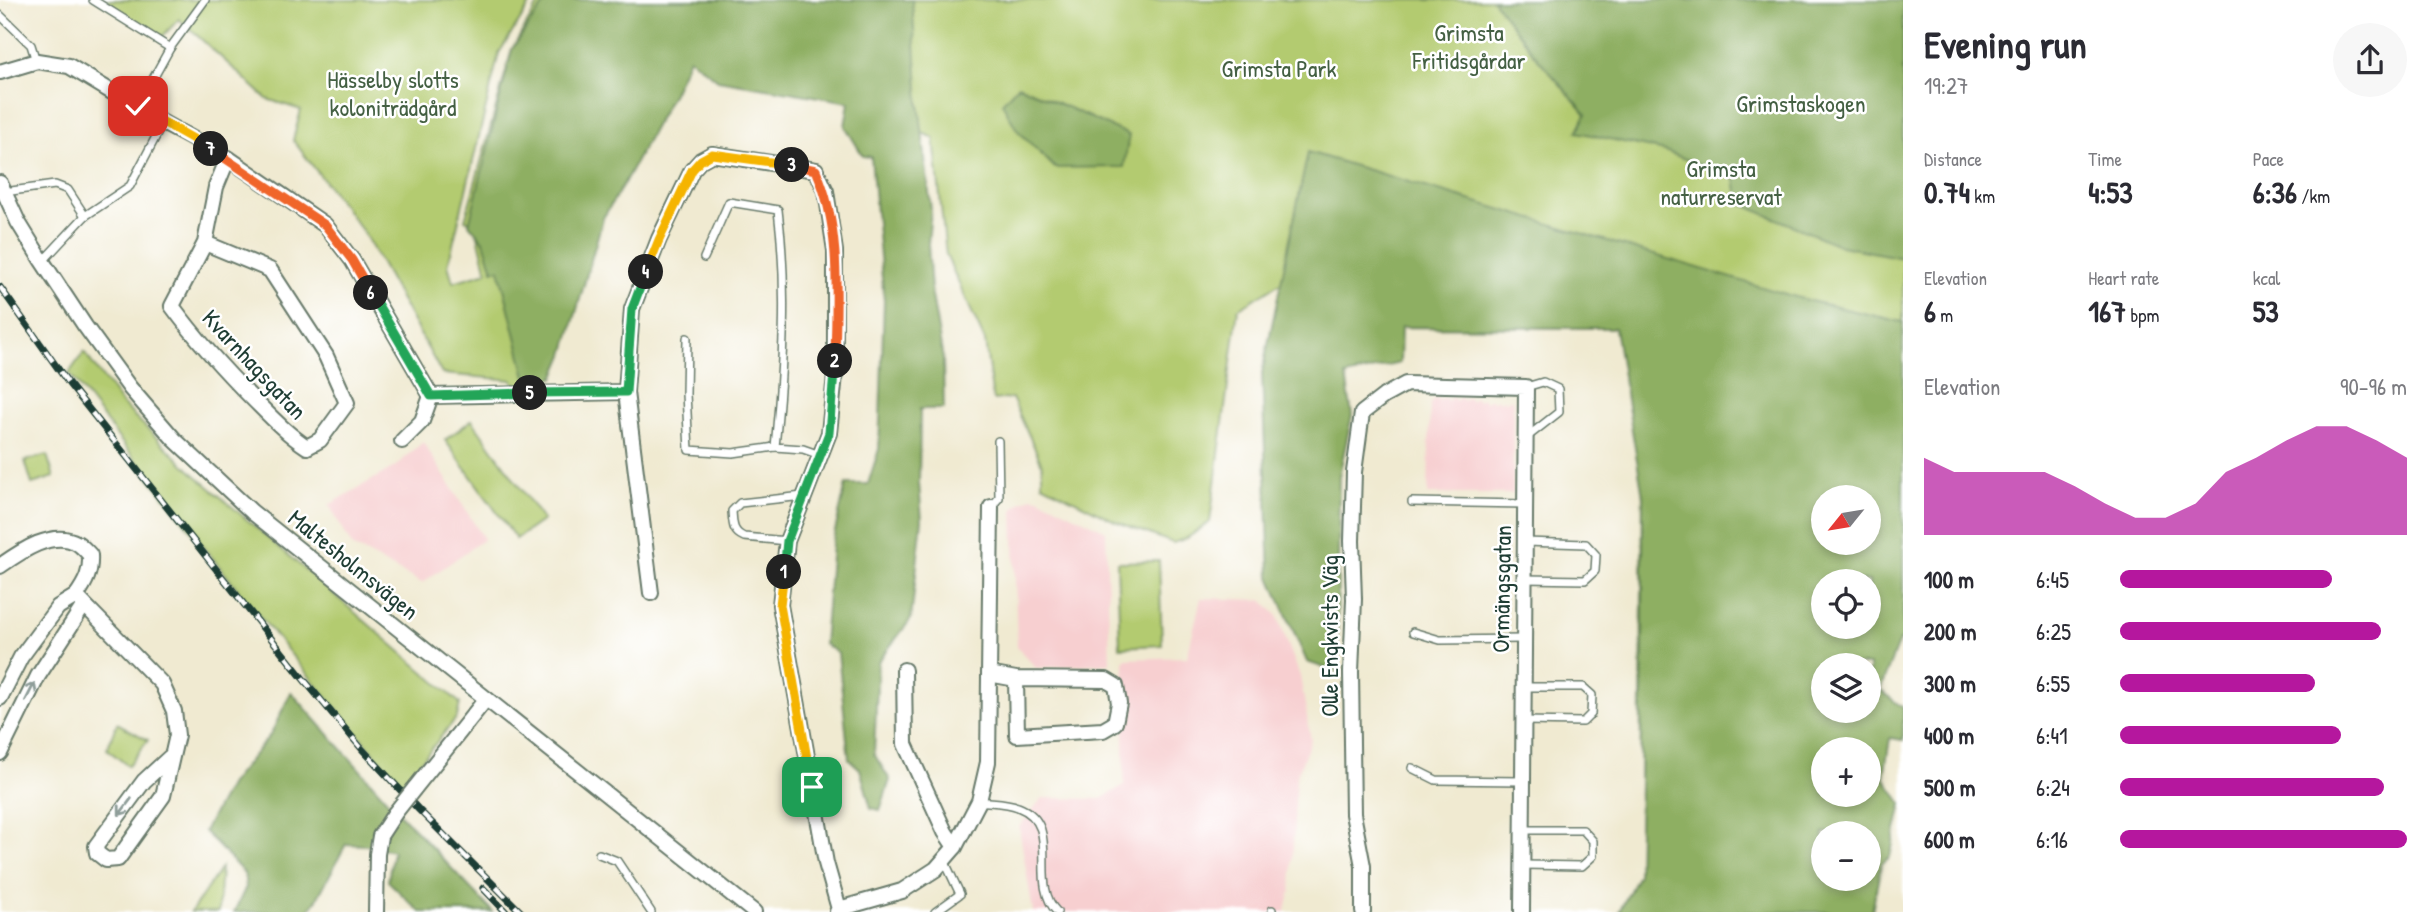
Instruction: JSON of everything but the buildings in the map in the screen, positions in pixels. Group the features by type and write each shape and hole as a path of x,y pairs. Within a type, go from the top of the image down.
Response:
{"street":[{"path":"0,72 37,61 69,66 228,158 325,225 352,260 431,396 422,421 402,441"},
{"path":"651,593 626,392 632,309 659,240 692,170 701,160 712,154 816,170 825,191 835,251 835,375 829,433 787,541 780,605 826,863 838,911 902,891 936,869 955,847 979,801 988,762 991,507"},
{"name":"Kvarnhagsgatan","path":"205,243 270,270 326,356 347,403 320,440 307,447 289,435 200,343 172,306 205,243 216,187 228,158"},
{"name":"Maltesholmsvägen","path":"2,187 18,222 85,326 130,388 174,439 252,512 754,912"},
{"name":"Olle Engkvists Väg","path":"1363,912 1363,866 1353,814 1351,672 1354,472 1362,413 1406,384 1526,387"},
{"name":"Ormängsgatan","path":"1522,912 1526,387"},
{"path":"431,396 626,392"},
{"path":"0,566 29,546 54,540 76,542 90,555 91,570 80,600 0,753"},
{"path":"0,698 21,657 58,607 80,600"},
{"path":"80,600 162,684 174,711 177,735 163,796 118,859 106,860 97,853 96,846 144,781 170,757"},
{"path":"904,670 905,744 945,832 955,847"},
{"path":"989,674 1016,679 1106,680 1116,686 1118,703 1115,723 1103,730 1017,735 1016,679"},
{"path":"376,912 377,853 380,836 394,813 486,699"}],"lane":[{"path":"93,0 170,48"},
{"path":"138,106 170,48 205,0"},
{"path":"0,15 31,45 37,61"},
{"path":"42,261 85,216 130,186 163,122"},
{"path":"2,187 55,185 68,190 85,216"},
{"path":"704,258 729,202 778,209 783,248 784,362 775,447"},
{"path":"687,338 689,450 733,453 775,447 803,449 821,456"},
{"path":"1526,387 1542,382 1558,389 1559,412 1527,438"},
{"path":"991,507 999,498 998,441"},
{"path":"787,541 744,537 738,534 734,528 732,511 740,503 803,496"},
{"path":"1412,502 1525,505"},
{"path":"1524,579 1585,580 1595,571 1596,555 1586,544 1525,542"},
{"path":"1413,632 1440,640 1523,639"},
{"path":"1522,722 1583,722 1591,713 1592,695 1583,687 1523,687"},
{"path":"1412,768 1436,780 1521,780"},
{"path":"979,801 1015,806 1034,815 1044,836 1043,882 1051,906 1057,912"},
{"path":"1522,830 1583,830 1593,841 1593,856 1582,866 1522,865"},
{"path":"599,854 617,861 650,912"},
{"path":"935,912 960,894 944,860"}],"shaded area":[{"path":"1436,397 1440,401 1444,397 1448,401 1452,397 1456,401 1460,397 1463,401 1467,397 1471,401 1475,397 1478,401 1482,398 1486,402 1490,398 1493,402 1497,399 1500,402 1504,398 1506,402 1510,398 1513,402 1513,494 1428,494 1430,404"},
{"path":"423,442 484,539 422,583 352,546 329,505 396,466"},
{"path":"1032,497 1106,531 1110,663 1036,668 1017,647 1013,510"},
{"path":"1201,598 1263,600 1277,615 1300,676 1311,740 1296,777 1291,891 1285,912 1033,912 1019,827 1042,798 1101,799 1124,785 1124,659 1187,657"}],"green space":[{"name":"Grimsta naturreservat","path":"102,0 533,0 499,53 448,265 453,282 487,272 475,224 465,220 512,49 541,0 1903,0 1903,579 1881,675 1881,653 1811,653 1811,723 1870,723 1867,737 1811,737 1811,807 1824,807 1824,821 1811,821 1811,880 1639,912 1643,476 1615,328 1401,327 1285,280 1238,309 1210,522 1187,538 1173,543 1115,521 1042,484 1042,464 1012,398 993,400 985,341 946,255 934,138 880,115 833,70 661,44 555,207 549,386 515,387 513,380 442,374 364,233 293,140 301,110 267,99 179,19 161,38"},
{"path":"547,0 912,0 919,103 931,210 928,244 931,290 943,359 944,409 920,409 919,483 922,520 911,619 878,662 874,754 890,780 880,810 871,808 860,769 849,759 838,653 824,644 832,544 846,484 868,484 879,449 884,301 871,157 863,156 845,126 849,102 718,80 689,58 673,93 603,218 564,355 554,378 527,381 499,269 493,270 484,242 469,224 512,49"},
{"name":"Grimstaskogen","path":"1493,0 1903,0 1903,258 1841,246 1739,203 1735,179 1665,151 1577,132 1586,114 1534,54"},
{"path":"1018,85 1129,135 1124,167 1055,168 1017,130 1002,103"},
{"path":"1308,152 1806,300 1903,322 1903,639 1899,641 1881,687 1881,653 1811,653 1811,723 1881,723 1881,691 1903,708 1903,740 1890,738 1884,777 1902,804 1890,857 1881,864 1881,821 1811,821 1811,891 1876,891 1872,912 1619,912 1638,875 1643,496 1615,328 1401,327 1400,363 1346,376 1352,415 1339,476 1337,672 1307,662 1270,577 1262,373"},
{"path":"84,352 123,405 194,474 460,703 457,717 402,785 232,582 69,373"},
{"path":"472,420 543,520 516,539 445,440"},
{"path":"47,455 54,477 32,484 25,461"},
{"path":"1159,561 1162,645 1120,647 1117,562"},
{"path":"291,692 386,799 493,912 420,912 388,881 393,851 346,844 316,901 307,912 234,912 246,887 244,873 204,831 230,784 271,734"},
{"path":"117,723 148,740 128,766 107,749"},
{"path":"221,868 218,912 191,912"}],"railway":[{"path":"0,287 69,384 305,681 362,749 419,810 521,912"},
{"path":"483,888 506,912"}],"route":[{"path":"138,106 228,158 325,225 352,260 431,396 626,392 632,309 659,240 692,170 701,160 712,154 816,170 825,191 835,251 835,375 829,433 787,541 780,605 812,787"}],"park label":[{"name":"Grimsta Fritidsgårdar","path":"1469,46"},
{"name":"Grimsta Park","path":"1279,68"},
{"name":"Hässelby slotts koloniträdgård","path":"393,93"}]}
